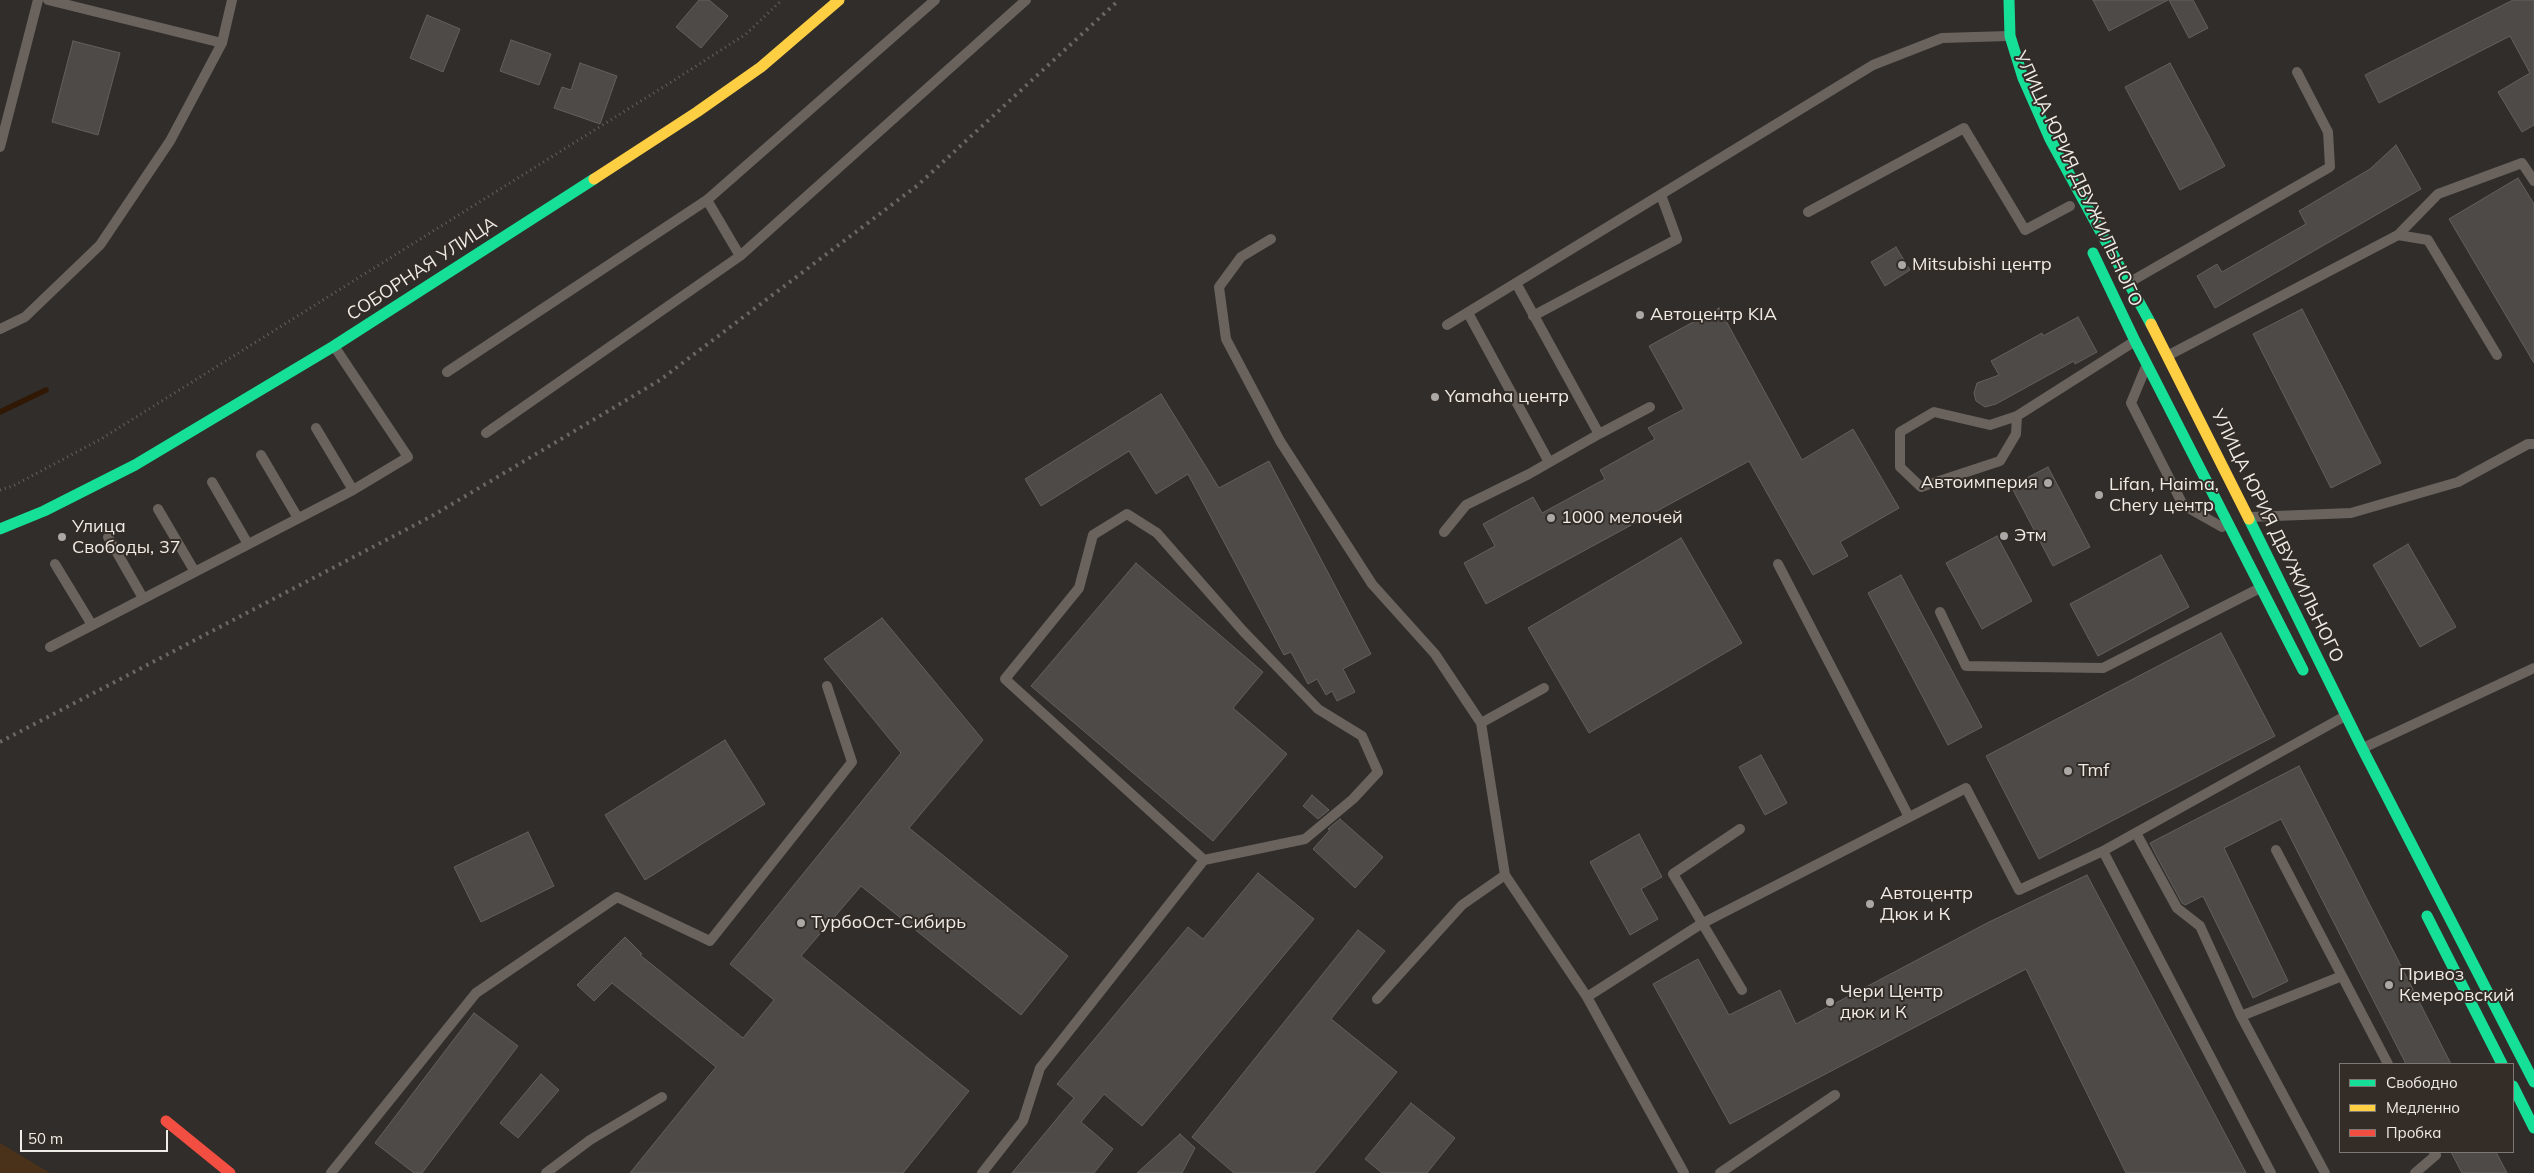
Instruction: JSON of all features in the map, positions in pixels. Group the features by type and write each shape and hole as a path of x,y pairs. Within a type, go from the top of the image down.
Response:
{"main road":[{"name":"СОБОРНАЯ УЛИЦА","path":"0,529 44,511 135,466 334,346 697,112 761,67 840,0"},
{"name":"УЛИЦА ЮРИЯ ДВУЖИЛЬНОГО","path":"2009,0 2010,36 2024,78 2050,139 2168,355 2250,517 2362,748 2534,1082"},
{"name":"УЛИЦА ЮРИЯ ДВУЖИЛЬНОГО","path":"2086,240 2135,341 2309,681"},
{"path":"2423,907 2501,1063"},
{"path":"2514,1088 2534,1128"},
{"path":"166,1120 230,1173"}],"lane":[{"path":"0,147 38,0"},
{"path":"48,0 222,43"},
{"path":"0,330 25,317 100,245 170,141 222,43 232,0"},
{"path":"447,372 707,200 935,0"},
{"path":"486,433 740,256 1026,0"},
{"path":"1447,325 1873,66 1942,38 2010,36"},
{"path":"2129,283 2330,167 2328,132 2298,72"},
{"path":"1808,212 1964,128 2025,230 2070,206"},
{"path":"2168,355 2398,235 2438,194 2522,163 2534,180"},
{"path":"1533,316 1677,239 1661,195"},
{"path":"707,200 740,256"},
{"path":"2398,235 2428,240 2497,355"},
{"path":"1271,239 1241,257 1219,288 1226,339 1280,440 1367,576 1435,654 1481,723 1505,875 1587,997 1684,1173"},
{"path":"1516,283 1599,434"},
{"path":"1468,312 1549,462"},
{"path":"2017,416 2016,434 2000,461 1921,487 1900,467 1900,432 1934,412 1990,425 2017,416 2135,341 2154,332"},
{"path":"50,647 353,490 408,457 334,346"},
{"path":"2147,364 2130,403 2182,504 2234,533"},
{"path":"1444,532 1466,505 1650,407"},
{"path":"316,428 353,490"},
{"path":"2250,517 2351,512 2458,482 2528,444 2534,444"},
{"path":"261,455 298,518"},
{"path":"212,482 248,544"},
{"path":"158,509 195,572"},
{"path":"982,1173 1023,1121 1040,1068 1204,860 1305,839 1353,799 1378,772 1362,736 1318,709 1243,631 1157,532 1127,514 1093,535 1079,588 1005,679 1204,860"},
{"path":"108,537 143,598"},
{"path":"55,564 92,625"},
{"path":"1778,564 1909,817"},
{"path":"1940,612 1966,666 2103,668 2261,587"},
{"path":"2362,748 2534,668"},
{"path":"331,1173 476,993 617,897 710,942 852,762 827,686"},
{"path":"1481,723 1544,688"},
{"path":"1587,997 1700,924 1966,788 2019,890 2103,851 2346,716"},
{"path":"1740,829 1673,874 1700,924 1742,990"},
{"path":"2136,833 2177,908 2200,926 2241,1016 2325,1173"},
{"path":"2276,850 2387,1063"},
{"path":"2103,851 2271,1173"},
{"path":"1377,999 1462,905 1505,875"},
{"path":"2241,1016 2342,976"},
{"path":"1720,1173 1835,1095"},
{"path":"546,1173 590,1140 662,1097"},
{"path":"2414,1173 2436,1155 2435,1153"}],"path":[{"path":"0,490 13,486 101,439 667,85 746,34 782,0"}],"shaded area":[{"path":"0,1143 50,1173 0,1173"}],"building":[{"path":"699,0 709,0 728,16 701,48 676,27"},
{"path":"2093,0 2168,0 2109,31"},
{"path":"2169,0 2193,0 2208,28 2189,38"},
{"path":"2513,0 2534,0 2534,125 2522,132 2498,92 2530,73 2510,36 2379,103 2365,75"},
{"path":"427,15 460,29 443,72 410,58"},
{"path":"511,40 551,54 539,85 500,71"},
{"path":"73,41 120,53 98,135 52,122"},
{"path":"580,63 617,76 600,124 554,108 562,87 571,90"},
{"path":"2170,63 2225,166 2180,190 2125,87"},
{"path":"2396,145 2421,189 2215,308 2197,276 2217,264 2222,272 2306,224 2299,211 2370,169"},
{"path":"2518,178 2534,204 2534,363 2449,219"},
{"path":"1896,247 1910,270 1885,286 1871,262"},
{"path":"1719,308 1802,460 1853,429 1899,508 1840,542 1848,556 1813,575 1749,461 1486,604 1464,563 1495,546 1483,524 1533,497 1542,513 1605,479 1600,470 1655,439 1648,428 1684,409 1649,346"},
{"path":"2302,309 2381,463 2331,488 2253,334"},
{"path":"2078,317 2097,352 2075,364 2074,361 1996,404 1985,407 1976,401 1974,393 1977,383 1999,375 1991,361 2042,333 2043,336"},
{"path":"1161,394 1219,488 1269,461 1371,654 1343,669 1355,692 1337,701 1332,691 1326,695 1317,679 1308,684 1291,652 1284,655 1188,474 1156,494 1129,451 1041,506 1025,479"},
{"path":"2048,467 2090,547 2053,566 2011,486"},
{"path":"1997,536 2032,601 1982,629 1946,563"},
{"path":"1681,538 1742,643 1589,733 1528,628"},
{"path":"2408,544 2456,627 2420,647 2373,565"},
{"path":"2161,555 2189,607 2098,656 2070,604"},
{"path":"1136,563 1263,672 1233,708 1287,754 1213,841 1031,686"},
{"path":"1901,575 1982,727 1948,745 1868,593"},
{"path":"882,618 983,740 909,828 1068,956 1021,1015 861,886 801,956 969,1091 903,1173 630,1173 716,1067 612,983 594,1001 577,985 625,937 642,954 640,955 743,1038 774,1000 730,964 901,753 824,659"},
{"path":"2221,633 2275,736 2039,859 1986,756"},
{"path":"725,740 765,804 645,880 605,815"},
{"path":"1761,755 1787,803 1765,815 1739,767"},
{"name":"Привоз Кемеровский","path":"2299,766 2450,1063 2405,1063 2281,819 2224,848 2288,981 2253,998 2203,896 2185,905 2182,903 2150,843"},
{"path":"1312,795 1329,810 1318,819 1303,806"},
{"path":"1340,819 1383,857 1355,888 1313,849 1330,830 1328,829"},
{"path":"528,832 554,886 481,922 454,867"},
{"path":"1639,834 1662,877 1641,889 1658,919 1630,935 1590,862"},
{"path":"1258,873 1314,919 1142,1126 1104,1094 1081,1122 1113,1149 1094,1173 1012,1173 1074,1098 1057,1084 1188,927 1203,939"},
{"path":"2087,875 2246,1173 2126,1173 2026,969 1730,1124 1653,984 1698,959 1729,1015 1780,990 1796,1024 1989,922"},
{"path":"1358,930 1385,951 1331,1019 1397,1072 1314,1173 1234,1173 1192,1137"},
{"path":"474,1013 518,1046 422,1173 414,1173 375,1143"},
{"path":"541,1074 559,1090 518,1138 500,1123"},
{"path":"1411,1103 1455,1138 1427,1173 1382,1173 1365,1159"},
{"path":"1180,1134 1195,1148 1182,1173 1137,1173"},
{"path":"2452,1153 2497,1153 2507,1173 2462,1173"}],"waterway":[{"path":"0,412 46,390"}],"railway":[{"path":"0,742 432,516 660,380 918,185 1119,0"}],"traffic: fast":[{"path":"2009,0 2010,36 2023,78 2050,139 2151,324"},
{"path":"0,529 44,511 135,465 334,346 594,179"},
{"path":"2093,253 2135,341 2303,670"},
{"path":"2249,519 2362,748 2534,1082"},
{"path":"2427,916 2501,1063"},
{"path":"2514,1088 2534,1128"}],"traffic: slow":[{"path":"594,179 697,112 761,67 839,0"},
{"path":"2151,324 2249,519"}],"traffic: jam":[{"path":"166,1121 230,1173"}],"place":[{"name":"Mitsubishi центр","path":"1902,265"},
{"name":"Автоцентр KIA","path":"1640,315"},
{"name":"Yamaha центр","path":"1435,397"},
{"name":"Автоимперия","path":"2048,483"},
{"name":"Lifan, Haima, Chery центр","path":"2099,495"},
{"name":"1000 мелочей","path":"1551,518"},
{"name":"Этм","path":"2004,536"},
{"name":"Улица Свободы, 37","path":"62,537"},
{"name":"Tmf","path":"2068,771"},
{"name":"Автоцентр Дюк и К","path":"1870,904"},
{"name":"ТурбоОст-Сибирь","path":"801,923"},
{"name":"Привоз Кемеровский","path":"2389,985"},
{"name":"Чери Центр дюк и К","path":"1830,1002"}]}
